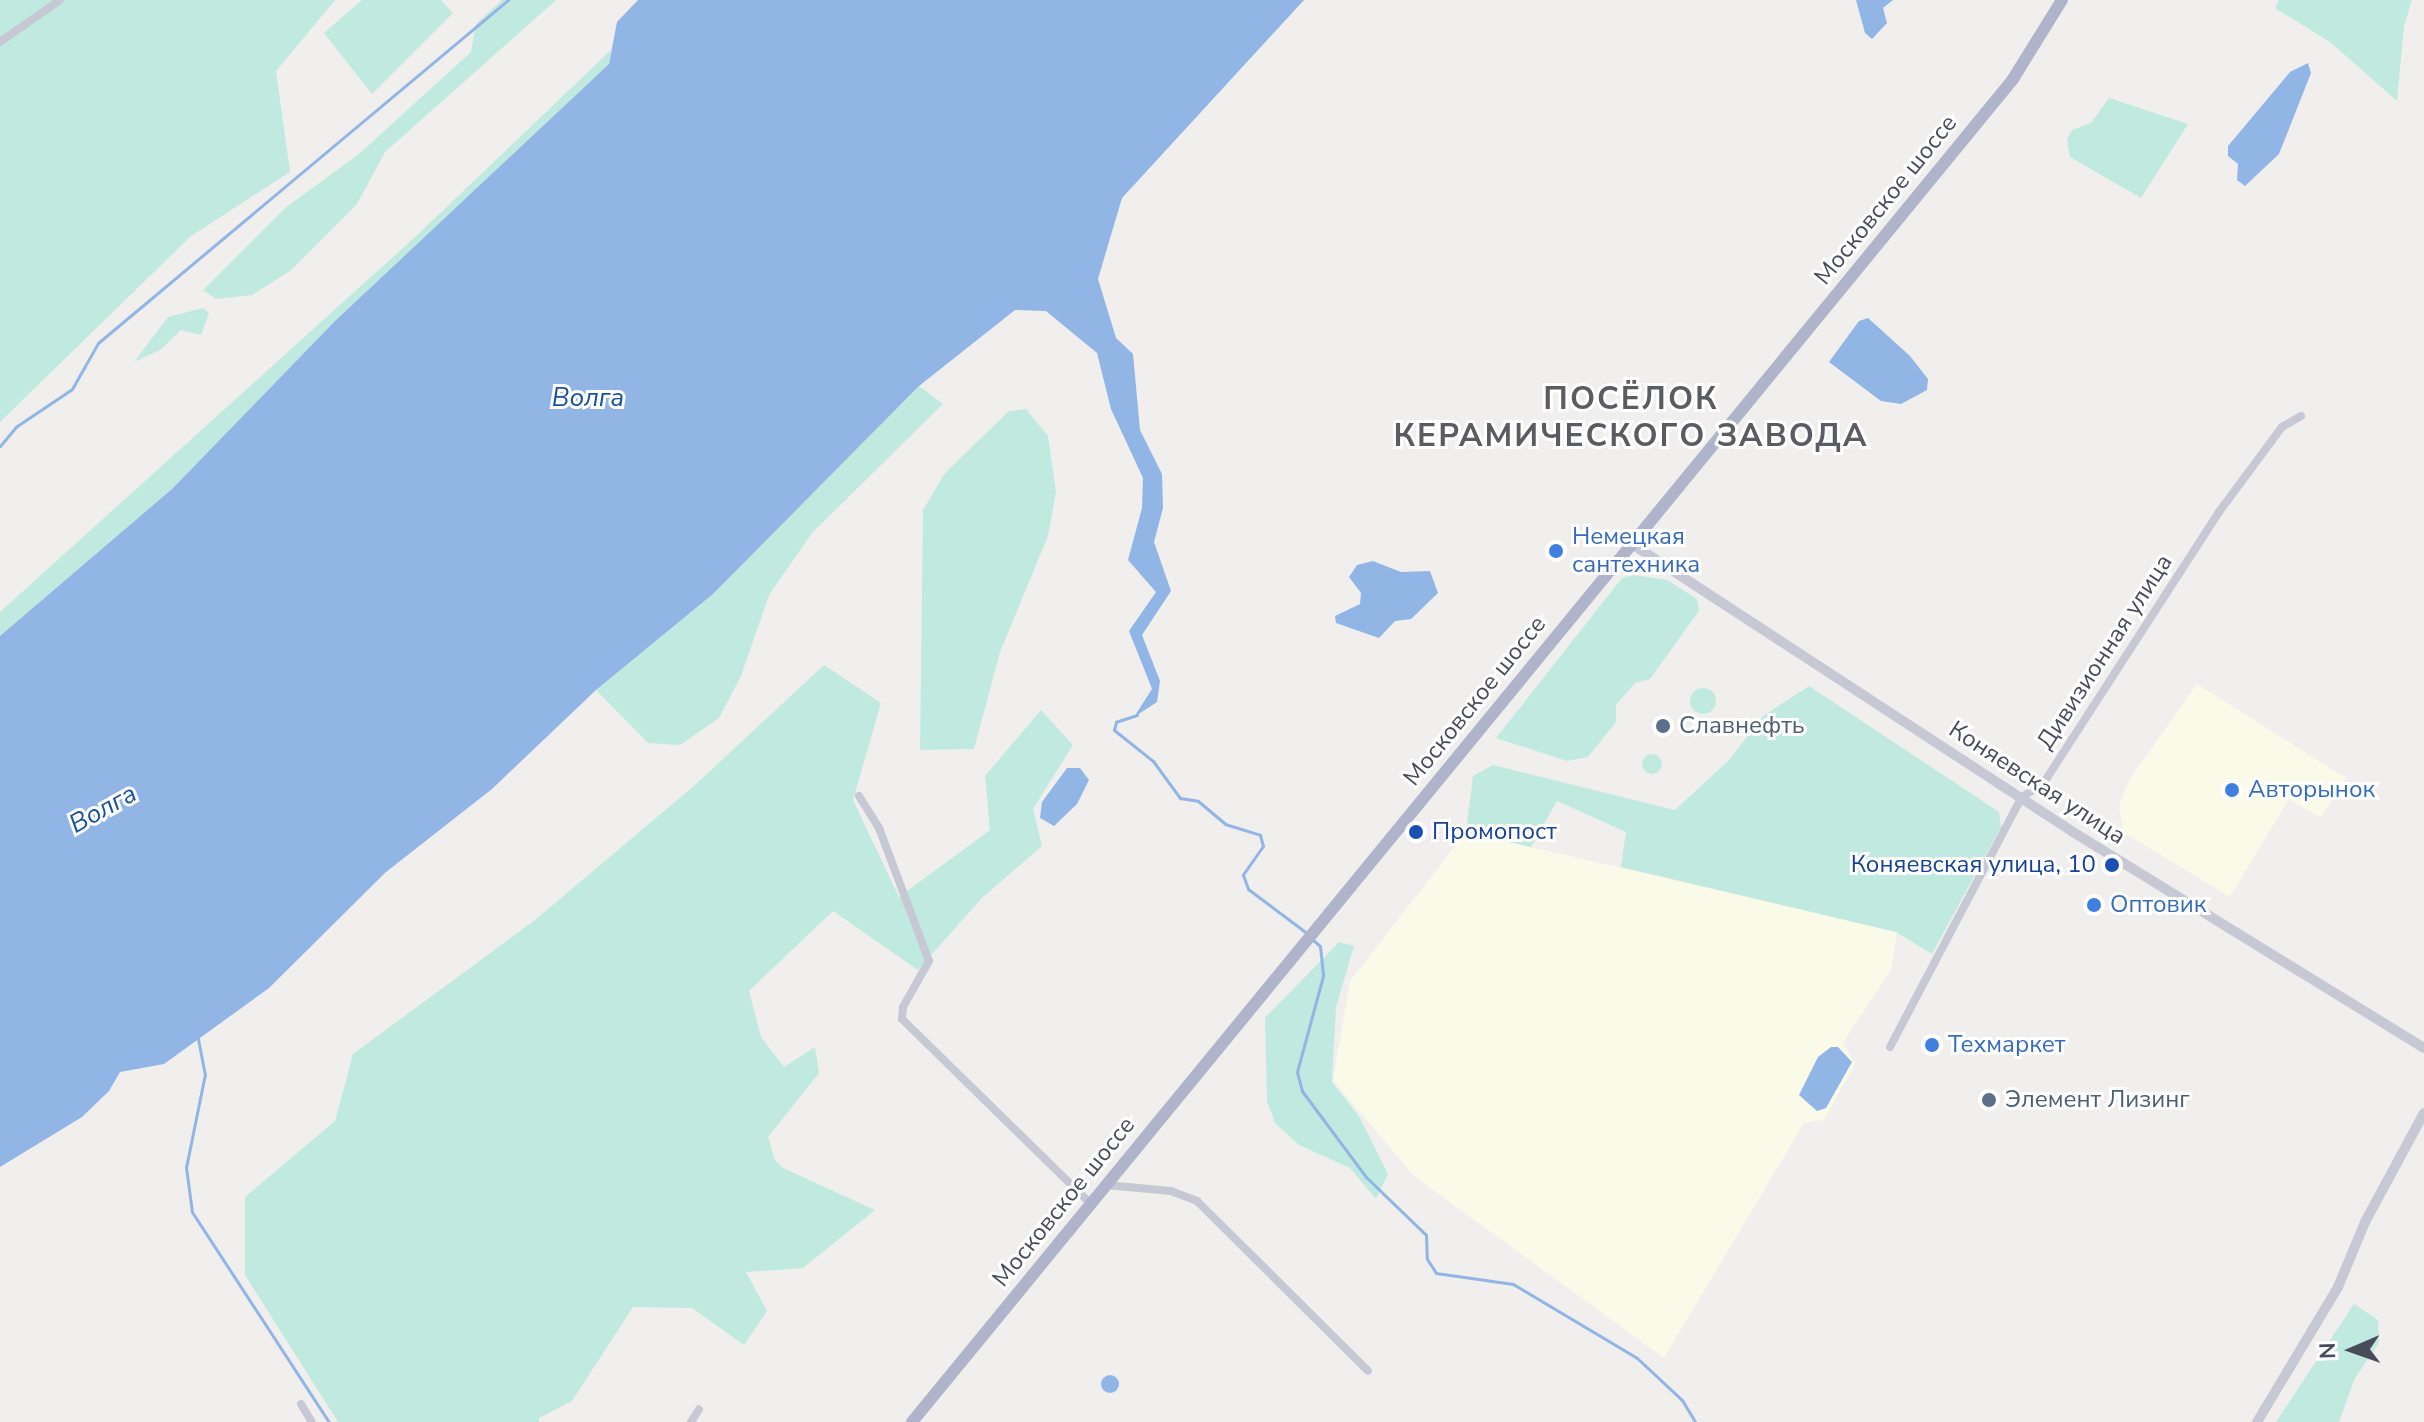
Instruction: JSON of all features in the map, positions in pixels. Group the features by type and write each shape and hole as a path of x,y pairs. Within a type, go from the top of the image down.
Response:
{"main road":[{"name":"Московское шоссе","path":"912,1422 2013,79 2062,0"}],"street":[{"path":"0,42 60,0"},
{"name":"Дивизионная улица","path":"1890,1047 2022,797 2043,784 2219,512 2282,427 2301,416"},
{"name":"Коняевская улица","path":"1632,544 2022,797 2424,1048"},
{"path":"859,796 879,828 929,961 903,1007 902,1019 1091,1204"},
{"path":"2257,1422 2338,1287 2365,1222 2424,1113"},
{"path":"1106,1185 1171,1191 1197,1201 1368,1371"},
{"path":"301,1404 312,1422"},
{"path":"691,1422 699,1409"}],"shaded area":[{"name":"Авторынок","path":"2197,684 2346,778 2321,818 2289,799 2230,897 2123,832 2119,806 2129,780"},
{"path":"1466,832 1897,932 1891,970 1843,1043 1855,1064 1824,1120 1804,1123 1664,1358 1414,1176 1333,1080 1350,981"}],"green space":[{"path":"0,0 335,0 276,71 290,172 191,236 0,422"},
{"path":"362,0 441,0 453,13 372,94 324,33"},
{"path":"502,0 556,0 385,152 357,204 290,271 252,295 216,299 203,290 285,208 359,154 471,52 476,24"},
{"path":"2279,0 2412,0 2404,26 2397,101 2330,42 2275,8"},
{"path":"611,50 609,64 335,321 172,489 0,636 0,612 414,238"},
{"path":"2109,98 2188,124 2141,198 2070,157 2067,139 2072,130 2091,123"},
{"path":"203,308 209,313 201,335 181,330 160,350 134,362 168,317"},
{"path":"919,386 943,404 812,533 769,595 741,676 719,718 680,745 648,743 596,690 713,594"},
{"path":"1026,409 1048,436 1056,492 1048,536 1000,652 974,749 920,750 923,510 945,473 1009,411"},
{"path":"1634,575 1667,580 1697,599 1699,611 1650,679 1635,683 1616,705 1616,722 1588,757 1567,761 1496,738 1622,578"},
{"path":"824,665 881,703 853,800 899,897 990,830 985,776 1041,710 1073,745 1033,809 1042,846 982,898 918,970 833,911 749,991 761,1037 784,1067 815,1047 819,1073 768,1137 775,1160 783,1168 875,1210 803,1268 746,1272 767,1311 744,1345 692,1308 633,1307 572,1401 539,1418 539,1422 338,1422 245,1275 245,1197 335,1121 353,1054 535,920 695,785"},
{"path":"1809,686 1999,812 2001,827 1932,954 1896,932 1621,867 1626,832 1557,801 1531,847 1466,832 1473,776 1493,765 1675,810 1729,760 1763,716"},
{"path":"1703,688 1712,692 1716,701 1712,710 1703,714 1694,710 1690,701 1694,692"},
{"path":"1652,754 1659,757 1662,764 1659,771 1652,774 1645,771 1642,764 1645,757"},
{"path":"1339,942 1354,946 1336,1007 1332,1082 1359,1116 1388,1174 1376,1199 1350,1168 1299,1145 1275,1123 1267,1101 1265,1018"},
{"path":"2354,1304 2378,1320 2379,1343 2355,1378 2339,1422 2276,1422"}],"water":[{"name":"Волга","path":"638,0 1304,0 1122,198 1098,279 1116,338 1133,354 1140,430 1162,474 1163,508 1154,542 1171,591 1142,635 1160,681 1157,702 1134,717 1152,689 1129,631 1156,592 1128,560 1142,508 1143,478 1111,409 1097,353 1046,311 1015,310 919,386 713,594 596,690 492,789 386,872 269,988 164,1064 120,1072 109,1091 82,1117 0,1167 0,636 172,489 335,321 609,64 617,22"},
{"path":"1856,0 1893,0 1883,8 1887,23 1872,39 1865,33"},
{"path":"2308,63 2311,73 2279,154 2245,186 2237,180 2238,164 2228,156 2228,146 2290,72"},
{"path":"1868,318 1910,356 1928,379 1927,390 1901,404 1881,401 1829,362 1859,321"},
{"path":"1373,561 1401,572 1430,571 1438,593 1411,619 1395,621 1379,638 1336,623 1335,616 1360,604 1361,593 1349,577 1357,565"},
{"path":"1067,768 1080,768 1089,780 1077,804 1054,826 1040,818 1042,802"},
{"path":"1831,1047 1838,1047 1852,1062 1826,1108 1817,1111 1799,1095 1818,1057"},
{"path":"1110,1375 1119,1384 1110,1393 1101,1384"}],"waterway":[{"path":"0,446 17,426 72,389 98,343 508,0"},
{"path":"1137,715 1116,722 1114,730 1153,761 1180,798 1198,801 1225,824 1260,835 1263,846 1243,875 1248,889 1308,934"},
{"path":"1313,940 1320,946 1323,976 1297,1072 1302,1091 1366,1177 1426,1235 1427,1259 1436,1273 1513,1284 1637,1358 1682,1400 1695,1422"},
{"path":"198,1039 205,1074 186,1167 192,1212 329,1422"}],"place":[{"name":"Немецкая сантехника","path":"1556,551"},
{"name":"Славнефть","path":"1663,726"},
{"name":"Авторынок","path":"2232,790"},
{"name":"Промопост","path":"1416,832"},
{"name":"Коняевская улица, 10","path":"2112,865"},
{"name":"Оптовик","path":"2094,905"},
{"name":"Техмаркет","path":"1932,1045"},
{"name":"Элемент Лизинг","path":"1989,1100"}],"district":[{"name":"ПОСЁЛОК КЕРАМИЧЕСКОГО ЗАВОДА","path":"1631,418"}]}
